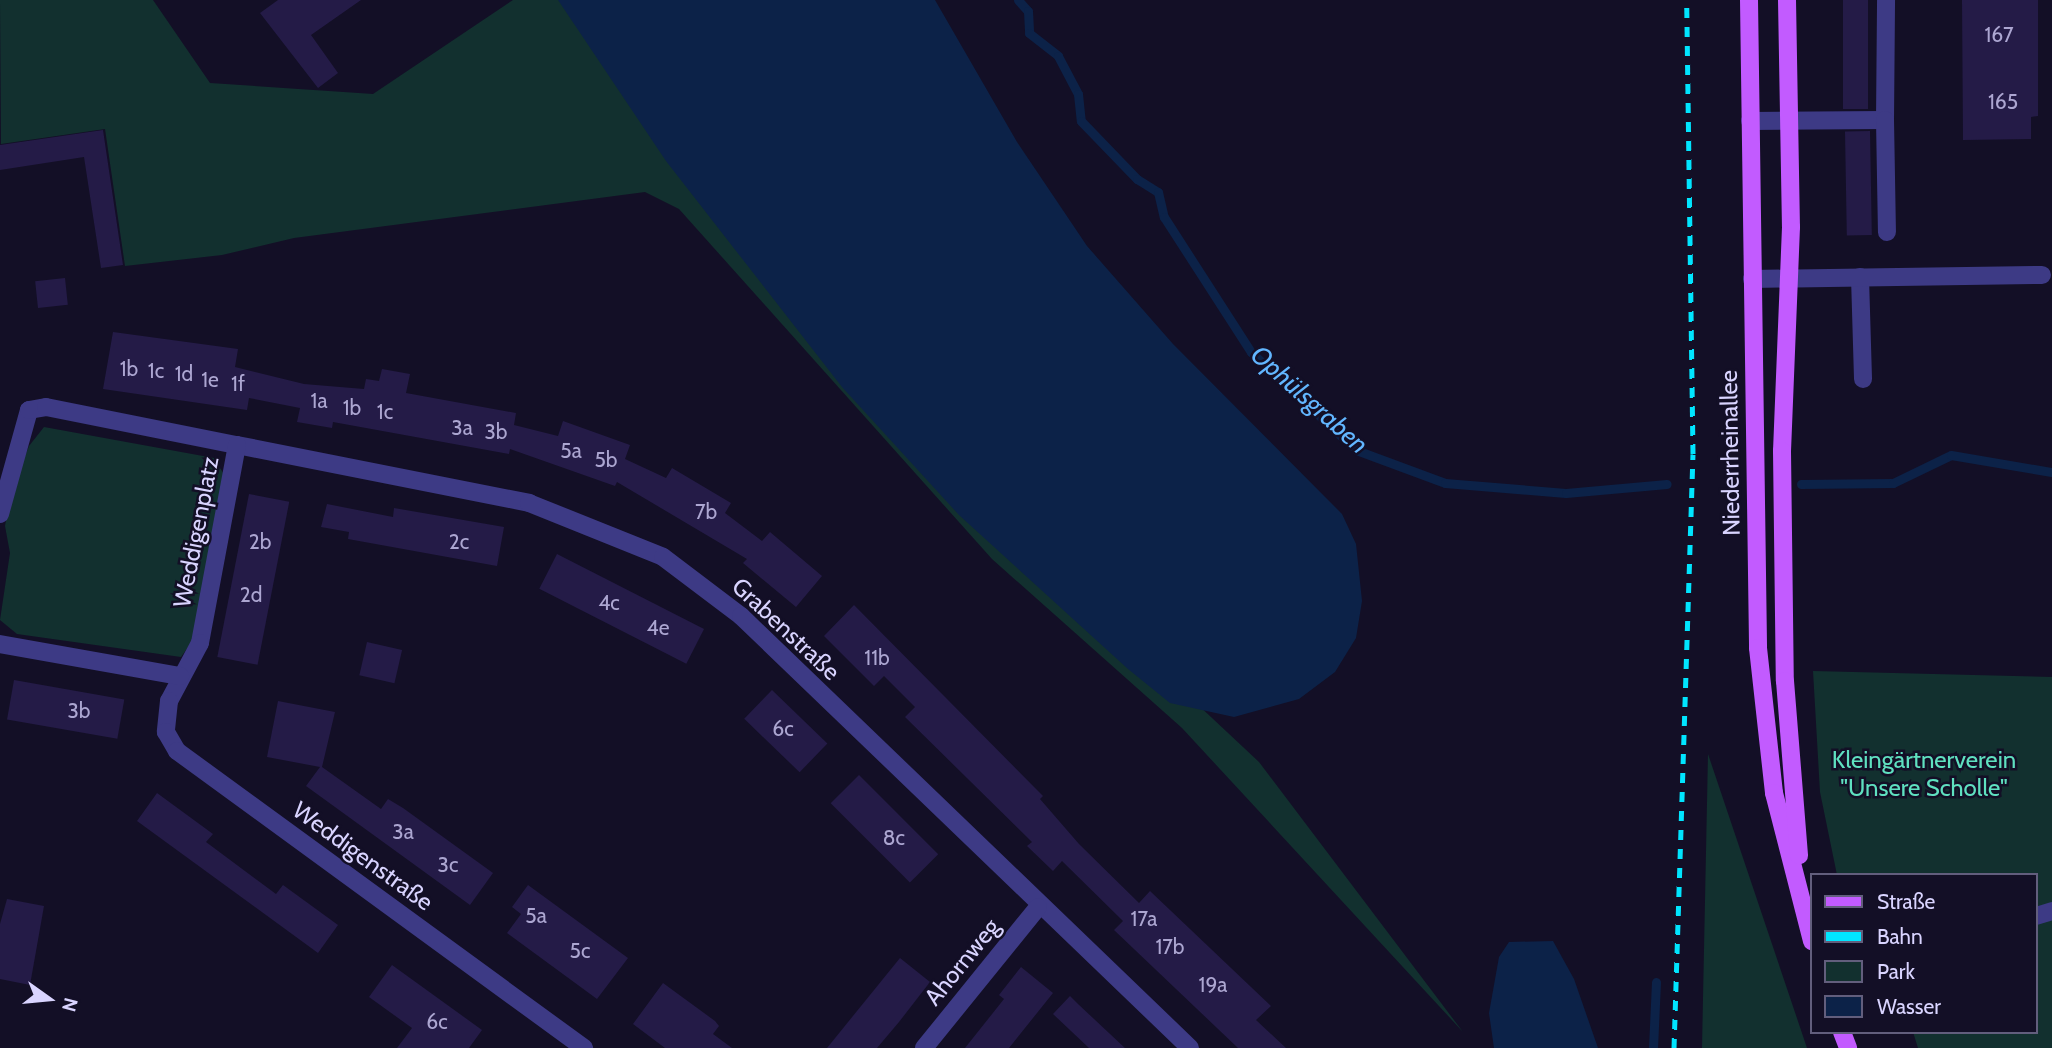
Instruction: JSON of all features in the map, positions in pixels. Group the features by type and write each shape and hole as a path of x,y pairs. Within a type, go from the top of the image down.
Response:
{"main road":[{"name":"Niederrheinallee","path":"1749,0 1752,279 1763,723 1774,793 1811,937"},
{"name":"Niederrheinallee","path":"1787,0 1789,121 1785,681 1802,900"}],"street":[{"path":"1886,0 1888,232"},
{"path":"1750,121 1885,120"},
{"path":"1752,279 2042,275"},
{"path":"1860,278 1863,379"},
{"name":"Weddigenplatz","path":"0,514 29,410 46,407 237,445 200,643 180,676"},
{"name":"Grabenstraße","path":"237,445 529,503 663,557 741,616 1038,907 1190,1048"},
{"path":"0,644 180,676"},
{"name":"Weddigenstraße","path":"180,676 169,701 166,732 177,751 584,1048"},
{"name":"Ahornweg","path":"924,1048 1038,907"}],"green space":[{"path":"0,0 153,0 210,83 373,94 513,0 565,0 1006,525 1259,762 1463,1032 1182,728 992,559 679,209 645,192 294,238 222,255 125,266 105,129 1,144"},
{"path":"44,427 214,458 225,476 195,637 181,657 17,634 0,620 10,553 5,526 11,491 29,446"},
{"name":"Kleingärtnerverein \"Unsere Scholle\"","path":"1813,671 2052,677 2052,1048 1918,1048 1914,1034 2038,1034 2038,873 1837,873 1820,792"},
{"path":"1708,754 1807,1048 1702,1048"}],"water":[{"path":"558,0 935,0 1017,142 1087,246 1173,344 1342,514 1356,544 1362,601 1356,638 1335,672 1299,699 1234,717 1170,703 1128,669 959,515 842,387 666,161"},
{"path":"1553,941 1574,979 1598,1048 1494,1048 1489,1013 1499,957 1509,942"}],"building":[{"path":"278,0 361,0 311,35 338,73 318,88 260,13"},
{"path":"1843,0 1868,0 1868,109 1843,109"},
{"path":"1962,0 2038,0 2038,116 2031,117 2031,139 1963,140"},
{"path":"103,130 123,265 101,268 84,157 0,170 0,145"},
{"path":"1845,131 1870,131 1872,235 1847,235"},
{"path":"65,278 68,305 38,308 35,281"},
{"path":"113,332 238,349 235,367 304,384 364,389 366,379 379,381 382,369 410,374 406,393 516,413 514,425 558,436 563,421 630,445 625,459 666,478 672,468 731,503 725,513 762,541 770,532 822,576 796,607 743,563 747,559 617,482 615,486 510,449 509,454 333,422 332,428 297,422 300,408 249,398 247,410 103,389"},
{"path":"249,494 289,502 258,665 217,657"},
{"path":"327,504 393,517 394,508 504,527 497,566 348,539 349,532 321,527"},
{"path":"557,554 704,629 686,664 539,589"},
{"path":"854,605 1043,796 1040,799 1079,844 1139,903 1150,891 1271,1006 1256,1020 1286,1048 1238,1048 1114,930 1123,921 1062,861 1053,871 1027,846 1032,842 905,717 915,707 884,676 874,686 824,636"},
{"path":"367,642 402,650 394,683 359,675"},
{"path":"14,680 124,699 117,739 7,719"},
{"path":"772,690 827,743 800,772 744,719"},
{"path":"278,701 335,712 322,767 381,809 388,799 403,808 493,873 470,905 306,786 320,767 267,757"},
{"path":"859,775 938,854 910,882 831,803"},
{"path":"157,793 213,834 206,842 276,894 283,885 338,925 318,953 137,821"},
{"path":"528,885 628,958 597,999 507,933 521,914 512,907"},
{"path":"7,899 44,906 30,985 0,979 0,924"},
{"path":"900,958 930,982 899,1022 877,1048 827,1048"},
{"path":"392,965 482,1030 469,1048 397,1048 412,1028 369,997"},
{"path":"1021,967 1053,993 1009,1048 965,1048 1004,999 999,995"},
{"path":"663,983 715,1021 719,1026 713,1034 732,1048 665,1048 633,1024"},
{"path":"1070,996 1125,1048 1089,1048 1053,1014"}],"waterway":[{"name":"Ophülsgraben","path":"1018,0 1028,11 1029,33 1058,56 1078,94 1081,121 1137,179 1158,192 1164,217 1251,352 1356,450 1445,483 1566,493 1667,484"},
{"path":"1801,484 1893,483 1951,455 2052,472"},
{"name":"Ophülsgraben","path":"1653,1048 1656,982"}],"railway":[{"path":"1674,1048 1693,454 1687,0"}]}
